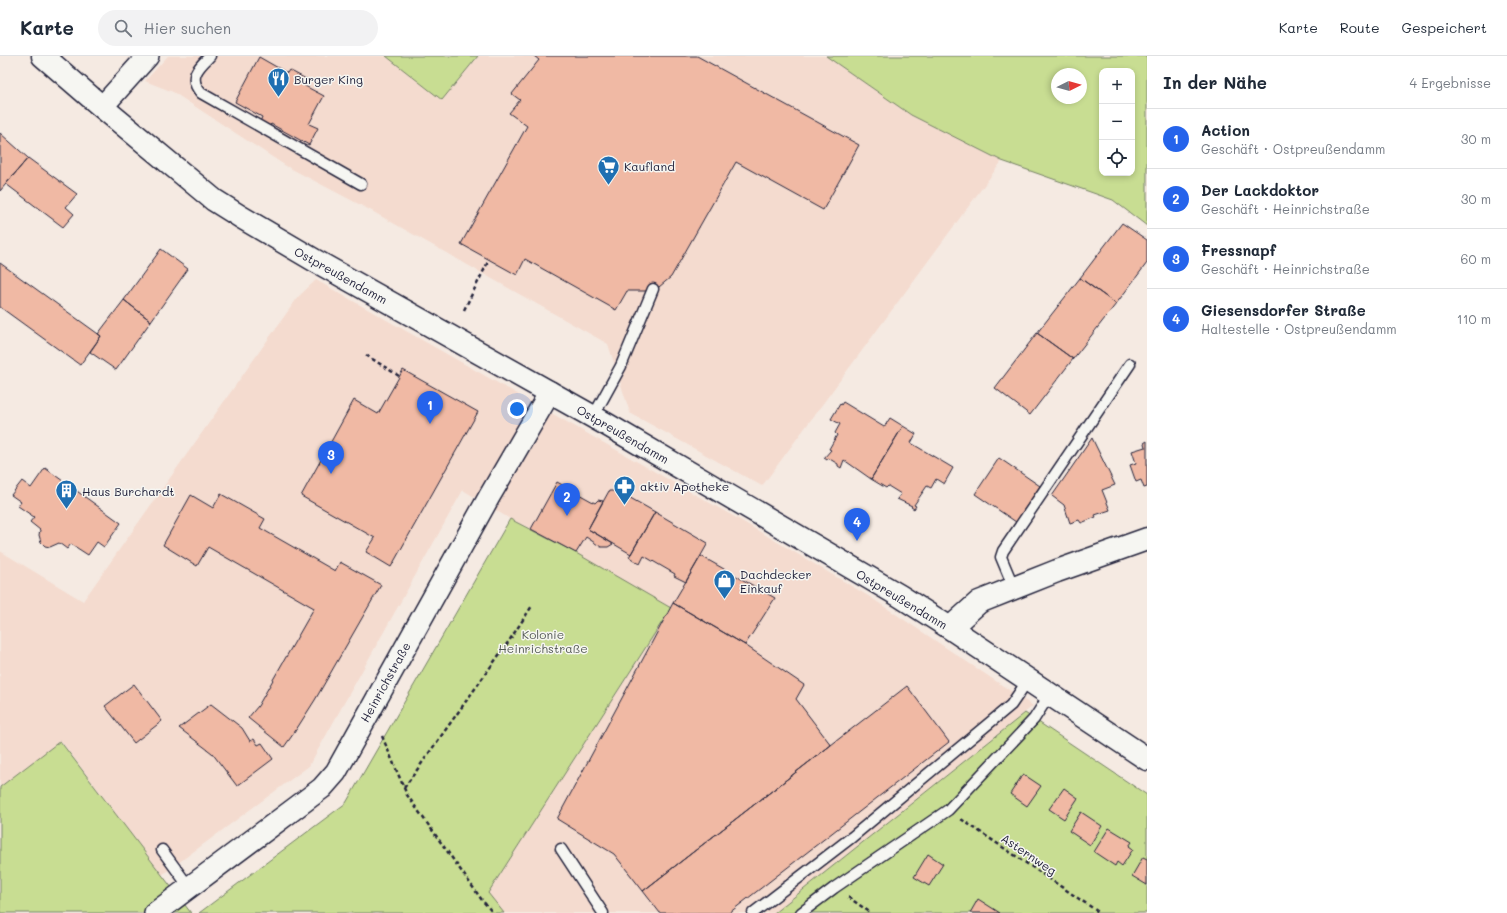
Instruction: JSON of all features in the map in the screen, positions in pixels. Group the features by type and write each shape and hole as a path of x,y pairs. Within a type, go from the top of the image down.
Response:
{"main road":[{"name":"Ostpreußendamm","path":"43,56 102,108 214,200 314,260 550,392 894,592 1147,759"},
{"path":"950,628 979,602 1147,539"}],"street":[{"path":"102,108 148,56"},
{"name":"Heinrichstraße","path":"154,913 322,788 336,772 489,497 550,392"}],"lane":[{"path":"210,56 198,69 194,78 200,92 361,184"},
{"path":"592,417 621,366 653,289"},
{"path":"1014,588 1001,557 1003,551 1130,364"},
{"path":"752,913 852,837 1011,705 1028,680"},
{"path":"801,913 834,888 948,810 1034,719 1050,694"},
{"path":"561,849 602,913"},
{"path":"162,850 189,887"}],"path":[{"path":"464,310 490,260"},
{"path":"366,356 399,376"},
{"path":"404,788 509,641 532,606"},
{"path":"380,730 407,795 482,900 493,913"},
{"name":"Asternweg","path":"948,810 1100,913"},
{"path":"834,888 871,913"}],"shaded area":[{"path":"168,56 386,56 442,100 478,56 826,56 911,115 1002,161 762,486 630,413 608,344 370,210 286,166 173,92 145,81"},
{"path":"316,280 740,520 870,597 1033,706 774,913 504,913 488,893 671,608 531,529 510,519 463,490 309,766 162,875 61,741 0,787 0,551 83,601 298,297"}],"green space":[{"path":"386,56 478,56 442,100"},
{"path":"826,56 1147,56 1147,226 1113,200 1002,161 911,115"},
{"name":"Kolonie Heinrichstraße","path":"510,519 576,553 671,608 488,893 504,913 199,913 346,803"},
{"path":"1025,713 1147,795 1147,913 774,913"},
{"path":"60,741 191,913 0,913 0,787"}],"building":[{"name":"Kaufland","path":"534,56 697,56 859,145 823,210 736,162 671,277 659,287 653,289 646,291 627,291 616,310 525,259 517,275 461,244 527,126 509,113 520,100 512,94 539,60"},
{"name":"Burger King","path":"259,57 287,73 289,70 308,80 305,86 324,96 309,124 318,128 309,145 271,124 267,129 259,124 262,117 235,102"},
{"path":"0,133 28,158 0,191"},
{"path":"28,158 77,194 66,207 74,214 63,227 6,184"},
{"path":"1122,223 1147,240 1147,263 1116,304 1080,278"},
{"path":"161,249 188,269 151,321 124,300"},
{"path":"0,263 101,336 80,365 0,307"},
{"path":"1080,278 1116,304 1073,359 1037,333"},
{"path":"124,300 151,321 116,370 90,352 101,336 98,334"},
{"path":"1037,333 1073,359 1030,415 995,388"},
{"path":"403,370 478,412 391,567 366,552 375,538 301,496 354,400 378,414"},
{"path":"843,402 884,427 890,418 903,426 871,479 844,460 841,468 838,464 828,458 827,460 824,458 831,450 829,449 837,435 835,433 840,424 831,419 840,404 841,405"},
{"path":"903,426 916,434 911,443 953,468 944,484 936,479 931,488 927,486 914,505 916,506 914,509 911,507 912,506 897,499 901,494 888,486 886,488 871,479"},
{"path":"1092,438 1115,485 1102,490 1110,510 1095,515 1096,517 1081,523 1079,520 1070,523 1064,505 1052,496"},
{"path":"1147,441 1147,487 1144,488 1141,480 1136,482 1130,465 1136,463 1132,451 1145,447 1144,443"},
{"path":"999,458 1040,486 1016,522 975,494"},
{"name":"Haus Burchardt","path":"45,468 121,523 104,547 97,542 88,555 71,544 67,549 59,543 50,547 45,546 41,542 39,535 40,530 30,522 34,517 18,506 21,502 11,495 22,481 31,488"},
{"path":"557,482 595,503 598,500 603,501 588,529 613,544 608,547 601,547 586,537 576,553 531,529"},
{"path":"609,491 618,491 655,512 631,554 588,529"},
{"path":"221,494 265,519 260,528 335,571 340,562 381,585 315,700 284,747 248,718 258,706 314,608 208,547 197,566 163,545 191,495 213,508"},
{"path":"655,512 708,543 686,582 674,576 675,574 644,556 640,564 629,557"},
{"name":"Dachdecker Einkauf","path":"701,556 775,598 745,645 673,603"},
{"path":"673,603 745,645 804,685 796,699 831,745 643,891 614,854 557,819"},
{"path":"134,684 162,721 134,743 105,706"},
{"path":"907,686 949,742 729,913 660,913 643,891"},
{"path":"211,704 242,728 250,741 254,739 258,745 262,743 273,759 237,786 212,753 179,728"},
{"path":"1023,774 1041,786 1027,806 1010,794"},
{"path":"1064,788 1078,798 1064,819 1049,809"},
{"path":"1081,812 1102,826 1090,845 1069,831"},
{"path":"1109,828 1132,842 1129,846 1133,849 1122,866 1117,862 1115,866 1094,852"},
{"path":"928,854 943,864 929,886 914,877"},
{"path":"1143,857 1147,859 1147,885 1132,876"},
{"path":"978,899 1000,913 970,913"}],"place":[{"name":"Burger King","path":"279,98"},
{"name":"Kaufland","path":"608,186"},
{"name":"Action","path":"430,424"},
{"name":"Fressnapf","path":"331,474"},
{"name":"aktiv Apotheke","path":"624,506"},
{"name":"Haus Burchardt","path":"66,510"},
{"name":"Der Lackdoktor","path":"567,516"},
{"name":"Giesensdorfer Straße","path":"857,541"},
{"name":"Dachdecker Einkauf","path":"724,600"}]}
